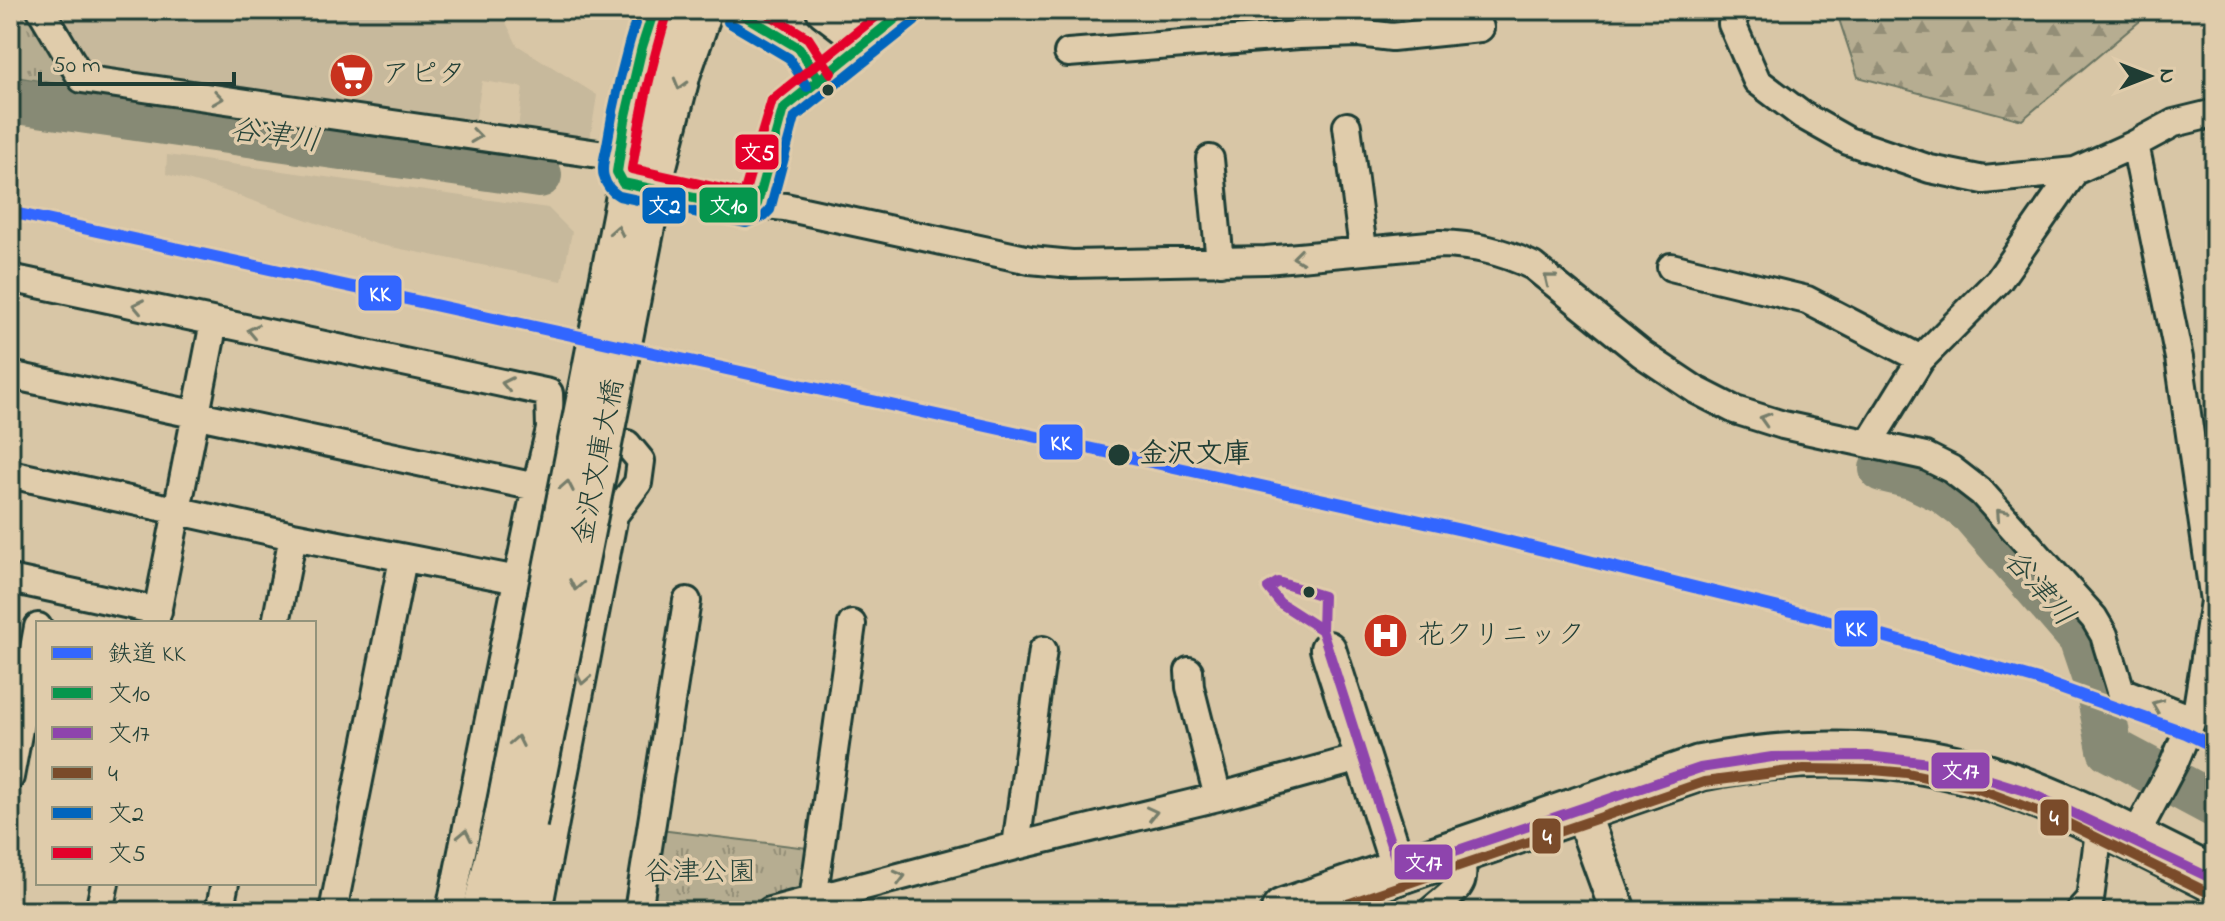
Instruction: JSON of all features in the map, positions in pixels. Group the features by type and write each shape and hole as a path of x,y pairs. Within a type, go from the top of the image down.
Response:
{"highway":[{"path":"1284,911 1700,768 1772,757 1868,756 1939,764 1976,774 2026,791 2215,880"}],"street":[{"path":"41,10 82,79 619,157"},
{"path":"654,10 632,87 619,157 617,172 623,183 746,209 757,204 785,207 1030,260 1072,264 1266,260 1440,244 1469,245 1512,256 1533,266 1642,354 1696,390 1735,410 1783,425 1925,456 1951,469 1982,493 2094,618 2104,635 2121,691 2201,715"},
{"name":"金沢文庫大橋","path":"515,821 639,123 654,65 675,10"},
{"name":"金沢文庫大橋","path":"515,821 659,166 683,73 705,10"},
{"path":"824,10 866,42"},
{"path":"757,204 783,109 906,10"},
{"path":"1737,10 1732,24 1757,81 1802,115 1848,141 1930,169 1984,180 2075,171 2174,123 2215,113"},
{"path":"1068,53 1299,35 1359,33 1392,37 1480,28"},
{"path":"1347,126 1363,249"},
{"path":"2079,911 2090,899 2117,832 2158,790 2201,715 2214,601 2179,358 2135,144"},
{"path":"1210,159 1220,262"},
{"path":"1869,443 1921,359 1999,280 2075,171"},
{"path":"1671,267 1807,300 1921,359"},
{"path":"10,278 549,393 550,429 450,911"},
{"path":"10,579 157,617 214,322"},
{"path":"10,375 536,487"},
{"path":"538,911 614,515 638,483 641,461 627,444 550,429"},
{"path":"10,474 176,512 518,580"},
{"path":"276,621 293,536"},
{"path":"333,911 403,559"},
{"path":"39,621 46,586"},
{"path":"638,911 687,601"},
{"path":"814,905 852,624"},
{"path":"10,777 36,636"},
{"path":"1328,649 1399,870"},
{"path":"1016,846 1043,650"},
{"path":"1189,671 1190,687 1218,797"},
{"path":"770,911 814,905 1016,846 1218,797 1363,757"},
{"path":"1580,807 1618,911"},
{"path":"480,911 515,821"},
{"path":"508,911 515,821"},
{"path":"1431,911 1460,884 1465,872 1458,849"},
{"path":"99,911 105,885"},
{"path":"219,911 225,885"}],"shaded area":[{"name":"アピタ","path":"56,10 507,10 502,14 517,45 597,95 590,140 518,129 523,87 482,81 475,123 98,70 87,61"},
{"path":"10,90 73,99 70,116 10,109"},
{"path":"167,155 548,208 572,232 562,281 376,244 222,190 166,174"}],"green space":[{"path":"10,10 28,10 74,87 10,76"},
{"path":"1836,10 2153,10 2022,120 1858,77"},
{"name":"谷津公園","path":"660,830 808,848 801,893 727,911 647,911"}],"waterway":[{"name":"谷津川","path":"10,100 539,175"},
{"name":"谷津川","path":"1882,469 1915,477 1944,491 1972,512 2081,638 2098,688 2110,749 2215,805"}],"rail line":[{"name":"KK","path":"10,212 1466,531 1812,616 2038,680 2186,733 2215,747"}],"transit line":[{"name":"文2","path":"639,10 613,111 603,166 606,183 619,196 746,223 764,216 770,210 795,117 915,21"},
{"name":"文10","path":"654,10 625,120 617,172 623,183 746,209 757,204 783,109 906,10"},
{"name":"文10","path":"735,10 799,48 819,80"},
{"name":"文5","path":"762,10 808,38 831,73"},
{"name":"文5","path":"667,14 646,91 632,169 744,194 772,100 884,10"},
{"name":"文2","path":"728,22 789,58 807,87"},
{"name":"文17","path":"1278,582 1323,596 1322,630 1280,603 1268,588 1278,582"},
{"name":"文17","path":"1322,630 1399,870 1700,768 1772,757 1868,756 1939,764 2026,791 2215,880"},
{"name":"4","path":"1327,911 1704,782 1804,769 1907,773 1973,787 2063,821 2209,893"}],"place":[{"name":"アピタ","path":"351,75"},
{"name":"金沢文庫","path":"1119,455"},
{"name":"花クリニック","path":"1386,636"}]}
